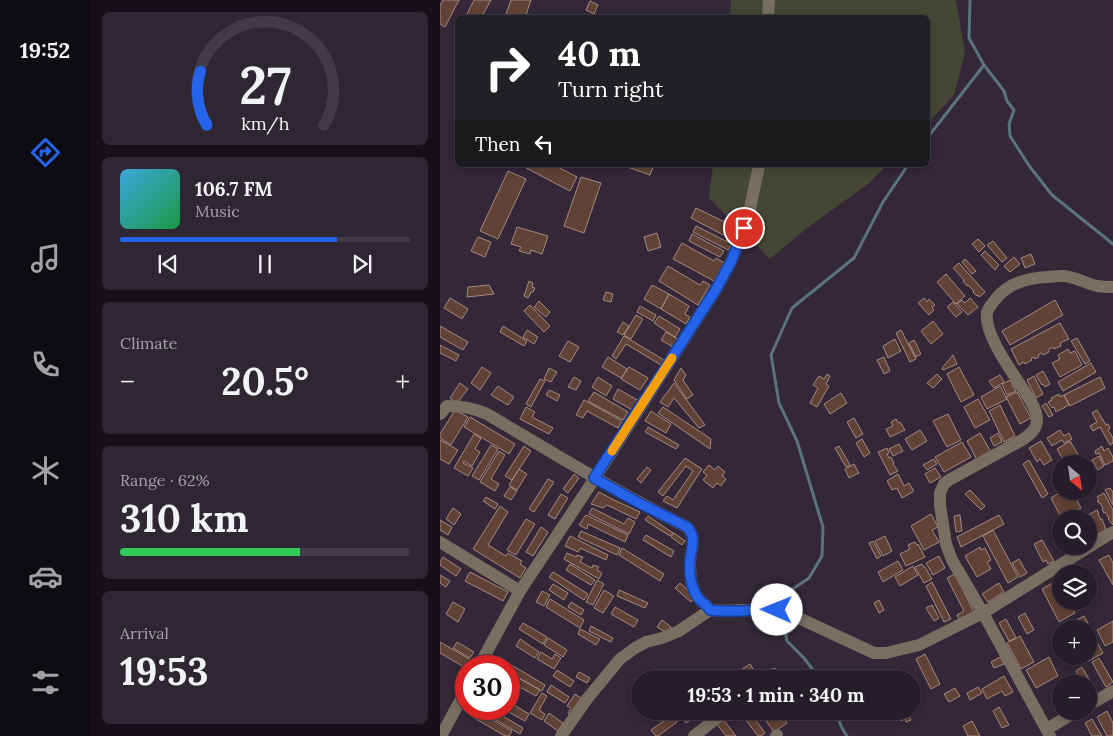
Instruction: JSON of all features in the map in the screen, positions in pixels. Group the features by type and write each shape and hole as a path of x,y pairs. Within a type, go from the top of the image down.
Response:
{"street":[{"path":"768,15 769,0"},
{"path":"485,655 520,591 700,314 731,262 748,218 759,167"},
{"path":"1065,720 1048,732 952,560 946,544 940,506 940,493 944,484 949,480 1022,440 1032,433 1035,428 1037,420 1032,404 1002,356 992,336 988,323 988,309 1002,293 1025,280 1064,275 1098,286 1113,287"},
{"path":"440,414 447,406 465,407 487,414 594,478 687,527 693,540 690,560 692,584 698,598 710,610"},
{"path":"561,736 587,699 620,659 646,642 679,631 710,610 777,610 790,614 869,651 879,653 894,652 918,645 983,613 1113,532"},
{"path":"440,542 520,591"},
{"path":"1097,699 1113,690"},
{"path":"446,734 455,714"},
{"path":"694,736 714,720"}],"green space":[{"path":"731,0 956,0 965,53 954,95 930,121 930,15 730,15"},
{"path":"713,167 885,167 868,184 807,228 770,259 709,198"}],"building":[{"path":"443,0 459,0 445,27 440,24 440,6"},
{"path":"474,0 491,0 483,15 466,15"},
{"path":"511,0 531,0 526,15 506,14"},
{"path":"590,1 598,5 594,14 586,10"},
{"path":"558,167 577,177 570,191 526,168"},
{"path":"628,167 653,167 650,175"},
{"path":"508,171 526,179 498,239 480,231"},
{"path":"581,177 601,183 584,233 564,226"},
{"path":"696,208 737,228 731,239 691,218"},
{"path":"696,226 732,244 728,250 693,232"},
{"path":"517,227 548,236 542,254 531,250 530,254 519,251 521,247 511,244"},
{"path":"657,233 661,247 648,251 644,237"},
{"path":"692,234 724,251 720,257 689,241"},
{"path":"478,237 491,242 485,257 471,251"},
{"path":"978,239 985,246 979,252 972,244"},
{"path":"993,241 1007,258 1002,262 987,245"},
{"path":"682,243 714,261 716,258 724,263 714,281 673,259"},
{"path":"985,251 999,265 995,270 981,255"},
{"path":"1031,254 1035,264 1025,268 1021,258"},
{"path":"1014,257 1020,264 1010,272 1004,266"},
{"path":"965,259 976,271 972,274 962,262"},
{"path":"959,263 985,292 979,297 967,286 953,268"},
{"path":"668,266 700,285 703,281 710,285 698,305 659,281"},
{"path":"946,274 965,296 956,304 937,282"},
{"path":"529,281 533,283 532,287 535,288 528,298 524,296"},
{"path":"489,285 494,294 467,297 468,287"},
{"path":"652,285 669,294 661,309 644,299"},
{"path":"606,292 613,294 611,302 603,300"},
{"path":"669,294 689,306 685,314 690,317 686,324 661,309"},
{"path":"450,298 468,309 462,319 444,308"},
{"path":"924,298 927,302 929,299 935,305 932,307 934,310 929,315 918,303"},
{"path":"970,298 978,307 968,315 957,304 962,300 965,303"},
{"path":"1055,300 1063,315 1010,345 1002,331"},
{"path":"539,301 550,312 546,317 534,307"},
{"path":"953,302 962,312 956,317 947,307"},
{"path":"530,305 550,326 544,332 524,311"},
{"path":"640,306 656,315 653,321 637,312"},
{"path":"636,315 643,319 631,339 624,335"},
{"path":"659,316 680,329 675,337 654,323"},
{"path":"933,321 943,334 931,344 921,331"},
{"path":"623,322 629,326 623,335 617,332"},
{"path":"1060,323 1069,339 1060,343 1061,346 1054,349 1053,347 1048,350 1049,352 1043,355 1042,353 1038,355 1039,357 1035,359 1034,357 1025,364 1024,362 1019,365 1011,349"},
{"path":"440,326 468,342 463,350 440,337"},
{"path":"503,326 527,341 524,346 500,332"},
{"path":"527,330 538,337 534,344 523,337"},
{"path":"901,330 916,359 910,362 896,333"},
{"path":"666,332 678,339 673,347 661,340"},
{"path":"624,336 664,360 661,365 626,344 616,359 612,356"},
{"path":"1077,338 1090,361 1085,364 1071,341"},
{"path":"895,339 901,351 888,358 883,346"},
{"path":"914,340 921,354 916,357 909,343"},
{"path":"568,341 579,347 570,362 559,356"},
{"path":"440,345 459,355 456,361 440,353"},
{"path":"1068,349 1070,353 1075,351 1082,365 1060,377 1052,363 1060,359 1058,355"},
{"path":"953,355 957,364 943,370 942,368"},
{"path":"608,357 627,369 621,378 602,367"},
{"path":"884,357 890,371 884,374 877,360"},
{"path":"1091,363 1096,372 1063,391 1058,382"},
{"path":"482,367 491,373 480,390 471,383"},
{"path":"629,367 648,378 640,390 621,379"},
{"path":"959,367 974,395 961,402 947,374"},
{"path":"549,368 557,372 551,382 544,379"},
{"path":"681,368 686,375 683,380 693,395 687,399 674,380"},
{"path":"1043,371 1050,384 1045,387 1036,375"},
{"path":"827,374 830,376 826,384 829,386 817,407 810,403 818,388 813,385 819,376 824,379"},
{"path":"937,374 942,379 933,388 927,383"},
{"path":"1000,375 1004,382 994,388 989,381"},
{"path":"1034,376 1043,394 1036,398 1027,380"},
{"path":"574,377 581,381 576,390 568,387"},
{"path":"598,377 612,386 606,396 592,387"},
{"path":"1100,377 1105,388 1070,406 1064,395"},
{"path":"540,379 545,381 531,407 526,404"},
{"path":"1010,380 1016,391 1007,395 1002,384"},
{"path":"460,383 468,389 457,403 450,398"},
{"path":"674,383 705,425 699,428 674,398 668,407 660,402"},
{"path":"498,386 514,397 508,405 491,395"},
{"path":"1000,386 1007,399 987,409 981,397"},
{"path":"618,389 639,401 634,411 613,399"},
{"path":"549,390 560,395 557,401 546,395"},
{"path":"594,392 628,412 623,420 588,401"},
{"path":"1017,392 1031,418 1020,424 1006,397"},
{"path":"841,393 847,403 830,414 824,404"},
{"path":"1059,394 1060,397 1064,395 1069,405 1056,412 1054,407 1052,408 1048,402"},
{"path":"978,399 990,420 975,428 964,407"},
{"path":"584,400 622,421 618,428 587,411 583,418 576,415"},
{"path":"1046,403 1053,415 1049,417 1042,406"},
{"path":"1000,405 1015,436 1004,442 989,411"},
{"path":"526,407 535,412 532,417 553,428 549,434 520,419"},
{"path":"663,407 711,439 710,449 658,413"},
{"path":"455,410 468,417 451,445 440,438 440,434"},
{"path":"1097,410 1110,428 1108,430 1113,438 1113,443 1110,445 1100,427 1093,431 1090,426 1097,422 1092,413"},
{"path":"651,411 671,424 666,433 645,421"},
{"path":"948,414 961,440 947,447 933,421"},
{"path":"470,417 515,444 509,454 464,427"},
{"path":"854,418 863,434 856,438 847,422"},
{"path":"896,419 905,430 890,437 886,429 893,426 891,422"},
{"path":"648,427 679,445 676,449 645,432"},
{"path":"920,430 927,441 912,450 905,439"},
{"path":"1060,430 1064,436 1069,433 1072,439 1064,443 1062,440 1052,446 1047,438"},
{"path":"980,433 991,452 977,460 967,441"},
{"path":"998,433 1002,442 994,446 990,438"},
{"path":"474,434 481,438 475,449 480,452 472,466 464,461 463,463 473,468 468,476 454,468"},
{"path":"862,439 870,453 864,457 856,443"},
{"path":"440,440 458,450 449,464 440,459"},
{"path":"1041,441 1052,460 1044,465 1040,459 1037,462 1029,448"},
{"path":"1070,441 1079,455 1060,455 1057,449"},
{"path":"962,442 971,457 944,472 935,457"},
{"path":"899,444 903,451 893,456 889,449"},
{"path":"491,445 498,449 479,480 472,476"},
{"path":"524,446 531,451 512,480 505,476"},
{"path":"839,446 850,465 846,467 835,448"},
{"path":"1102,446 1104,451 1108,448 1113,457 1113,461 1105,465 1099,453 1096,454 1095,451"},
{"path":"887,448 889,453 887,454 889,458 891,457 898,471 890,475 878,452"},
{"path":"499,451 505,455 491,479 499,484 495,491 480,482"},
{"path":"1098,457 1104,466 1098,470"},
{"path":"685,458 702,469 677,508 663,501 667,496 673,500 693,471 686,466 663,496 658,492"},
{"path":"934,459 937,464 927,470 923,465"},
{"path":"1029,460 1048,494 1042,498 1023,464"},
{"path":"854,464 859,473 849,478 845,469"},
{"path":"709,465 715,470 718,466 725,472 722,476 726,479 721,486 717,483 713,488 703,480 707,475 703,472"},
{"path":"647,467 651,470 641,483 637,479"},
{"path":"935,468 941,477 930,483 925,474"},
{"path":"519,469 527,474 517,490 509,485"},
{"path":"574,474 579,478 568,493 563,489"},
{"path":"898,474 904,486 909,483 914,491 902,498 897,488 892,490 887,481"},
{"path":"548,479 554,482 534,512 529,509"},
{"path":"510,487 517,491 511,500 504,496"},
{"path":"1110,488 1113,492 1113,505 1105,490"},
{"path":"970,490 985,506 981,510 965,494"},
{"path":"599,492 640,512 636,519 607,505 603,508 591,504"},
{"path":"1104,493 1113,510 1113,525 1097,501 1099,500 1098,496"},
{"path":"561,494 568,498 555,519 548,515"},
{"path":"486,497 498,504 495,509 483,501"},
{"path":"1052,500 1077,500 1081,508 1078,510 1057,510"},
{"path":"500,506 508,512 488,545 506,556 508,553 522,561 520,564 526,568 520,578 473,549"},
{"path":"453,508 461,514 454,525 446,519"},
{"path":"592,508 624,524 628,518 635,522 629,534 589,514"},
{"path":"1097,510 1106,530 1098,534 1097,532"},
{"path":"931,514 938,527 932,530 939,542 924,550 911,526"},
{"path":"586,515 628,535 625,542 588,524 587,529 579,525"},
{"path":"960,515 962,531 956,532 954,516"},
{"path":"999,515 1004,524 961,547 957,537"},
{"path":"648,516 673,533 670,536 645,520"},
{"path":"526,519 535,524 516,555 507,550"},
{"path":"440,520 452,527 448,535 440,530"},
{"path":"541,527 548,532 533,556 526,552"},
{"path":"993,530 1018,577 1008,583 983,536"},
{"path":"581,531 620,548 617,555 578,537"},
{"path":"674,533 685,541 682,545 671,537"},
{"path":"646,535 674,551 671,557 643,540"},
{"path":"570,536 608,555 606,560 580,548 578,552 565,546"},
{"path":"885,536 892,551 883,556 875,541"},
{"path":"1042,540 1054,561 1048,564 1046,560 1043,562 1034,544"},
{"path":"873,541 881,556 877,559 869,543"},
{"path":"915,542 925,557 906,566 900,554 910,549 908,545"},
{"path":"980,547 981,550 985,548 991,560 987,562 991,569 977,577 965,556"},
{"path":"622,548 664,574 660,581 619,555"},
{"path":"567,553 576,557 577,555 583,557 580,562 592,568 593,565 599,567 597,570 602,573 599,579 564,559"},
{"path":"1109,555 1113,563 1113,585 1099,560"},
{"path":"939,556 945,568 933,575 926,563"},
{"path":"443,557 461,569 456,576 440,565"},
{"path":"1019,559 1027,573 1020,577 1012,563"},
{"path":"898,561 903,570 883,582 878,572"},
{"path":"570,564 595,580 591,585 566,570"},
{"path":"922,564 932,579 924,583 915,567"},
{"path":"913,566 918,575 900,586 895,577"},
{"path":"470,572 508,592 503,601 465,581"},
{"path":"553,572 588,594 584,600 549,577"},
{"path":"955,574 974,612 959,619 957,615 964,611 947,578"},
{"path":"440,575 450,581 446,587 440,583"},
{"path":"597,580 604,584 593,605 586,602"},
{"path":"932,582 951,619 944,622 926,586"},
{"path":"680,583 696,597 691,602 675,588"},
{"path":"999,583 1004,592 988,602 982,594"},
{"path":"1052,583 1052,608 1042,589"},
{"path":"553,584 568,593 564,600 549,590"},
{"path":"604,590 614,596 603,613 594,608"},
{"path":"619,590 648,603 645,608 617,596"},
{"path":"542,591 550,595 544,606 536,602"},
{"path":"550,599 584,620 580,628 546,607"},
{"path":"879,600 884,610 879,613 874,603"},
{"path":"453,602 465,609 458,622 446,614"},
{"path":"571,602 584,610 581,615 568,607"},
{"path":"932,605 939,618 934,621 926,608"},
{"path":"615,607 638,620 634,627 611,614"},
{"path":"1053,610 1074,610 1075,613 1063,620 1058,620"},
{"path":"1025,613 1034,630 1027,634 1018,617"},
{"path":"1084,616 1086,620 1076,620"},
{"path":"1006,619 1016,638 1009,641 999,623"},
{"path":"662,620 671,627 667,633 657,627"},
{"path":"1113,621 1113,642 1105,646 1097,630"},
{"path":"523,623 547,637 543,644 519,629"},
{"path":"591,626 613,638 611,642 589,631"},
{"path":"580,629 600,639 596,645 578,634"},
{"path":"1020,636 1034,662 1021,669 1007,643"},
{"path":"548,638 567,650 563,657 544,645"},
{"path":"520,639 539,652 535,658 516,646"},
{"path":"440,642 462,655 455,655 455,662 440,653"},
{"path":"457,642 474,652 472,655 465,655 453,648"},
{"path":"1097,642 1103,653 1097,656"},
{"path":"541,652 552,659 555,654 561,658 554,669 537,659"},
{"path":"925,654 940,684 931,689 916,659"},
{"path":"1000,657 1004,664 994,668 991,662"},
{"path":"1049,657 1058,675 1052,675 1052,679 1036,688 1026,670"},
{"path":"1099,658 1113,682 1106,687 1094,665 1097,665 1097,659"},
{"path":"750,664 753,669 752,670 741,670"},
{"path":"1082,667 1087,675 1078,675 1076,671"},
{"path":"520,670 545,685 542,691 520,678"},
{"path":"557,670 574,681 570,687 553,676"},
{"path":"579,672 590,678 587,683 576,677"},
{"path":"1004,676 1013,692 1005,696 1002,691 987,699 982,689"},
{"path":"520,679 540,690 536,696 520,687"},
{"path":"551,685 569,697 565,703 547,692"},
{"path":"978,687 982,693 970,700 967,693"},
{"path":"955,688 960,696 949,702 944,694"},
{"path":"542,693 547,696 539,710 545,714 542,720 530,713"},
{"path":"575,694 582,699 570,715 568,713 571,708 567,706"},
{"path":"999,707 1009,725 1002,728 993,711"},
{"path":"520,709 529,714 525,721 520,718"},
{"path":"1107,711 1113,723 1113,736 1107,736 1097,717"},
{"path":"549,713 563,723 558,731 544,721"},
{"path":"478,720 493,720 512,731 509,736 505,736"},
{"path":"496,720 510,720 523,728 520,734"},
{"path":"665,720 676,720 677,722 658,736 651,730"},
{"path":"724,720 736,736 726,736 716,723"},
{"path":"746,720 756,720 765,733 758,736"},
{"path":"765,720 785,720 787,723 774,732"},
{"path":"1093,720 1102,736 1092,736 1085,723"},
{"path":"972,721 980,736 968,736 963,726"}],"waterway":[{"path":"970,0 969,38 984,65 1004,91 1007,101 1014,110 1009,124 1010,136 1030,167 1052,195 1113,244"},
{"path":"930,134 984,65"},
{"path":"781,609 781,597 809,578 822,556 823,527 797,441 779,403 771,355 792,308 854,258 883,202 907,167"},
{"path":"782,615 787,641 813,670"},
{"path":"839,720 847,736"}],"slow traffic":[{"path":"612,451 672,358"}],"route":[{"path":"744,228 731,262 715,291 594,478 690,530 693,540 690,560 692,584 698,598 710,610 777,610"}]}
